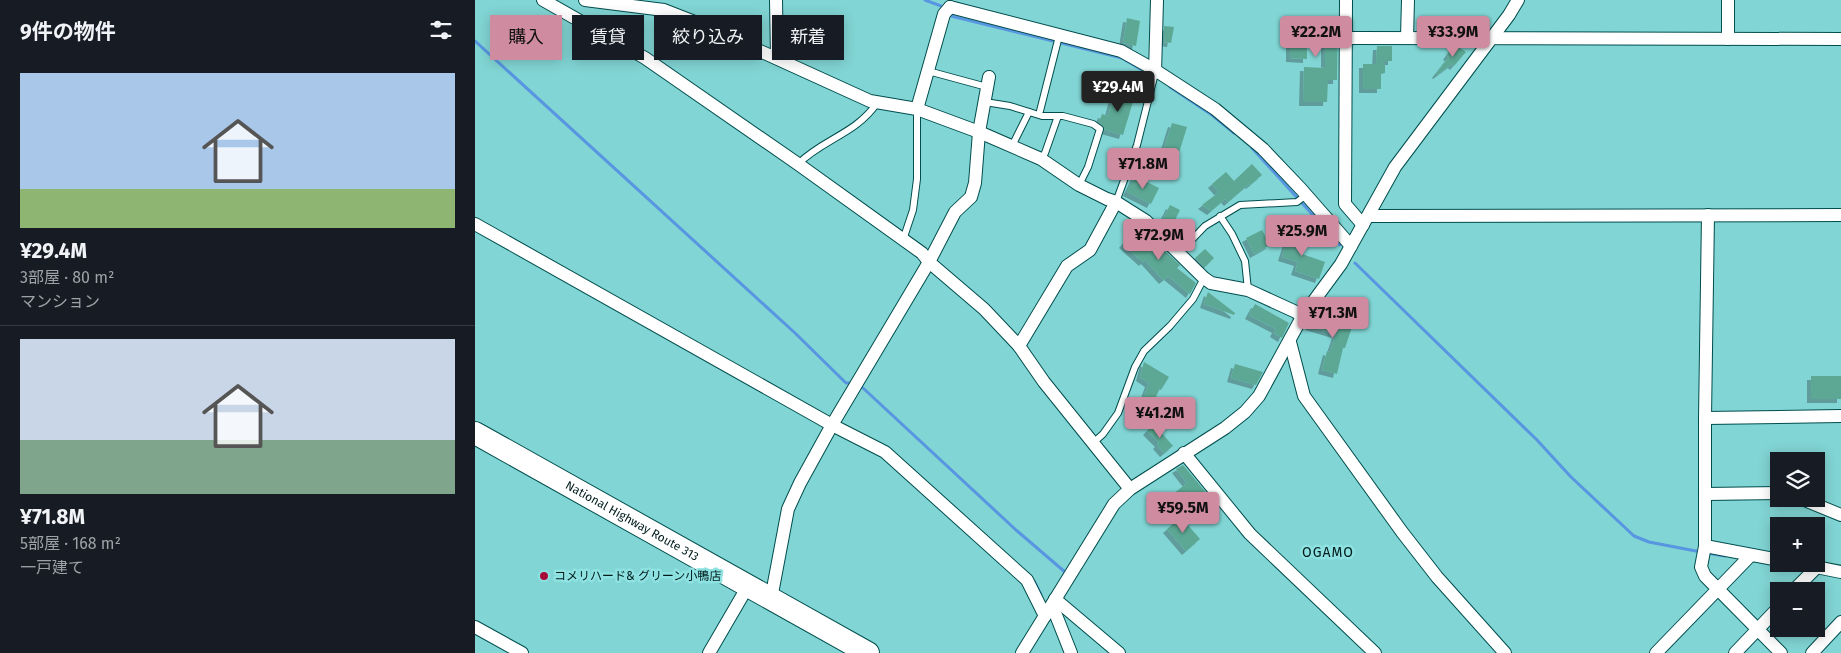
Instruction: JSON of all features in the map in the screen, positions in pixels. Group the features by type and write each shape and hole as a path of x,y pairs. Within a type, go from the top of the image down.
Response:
{"highway":[{"name":"National Highway Route 313","path":"475,433 868,653"}],"street":[{"path":"547,0 645,58 922,253 929,262 985,309 1019,346 1044,382 1129,489"},
{"path":"585,0 664,10 772,56"},
{"path":"777,0 777,15"},
{"path":"1154,74 1157,0"},
{"path":"1346,0 1345,204 1366,221 1708,215 1841,215"},
{"path":"1407,38 1408,0"},
{"path":"1022,653 1115,504 1129,489 1225,428 1245,412 1259,396 1302,317 1341,264 1395,167 1518,0"},
{"path":"1728,0 1728,39"},
{"path":"917,109 947,7 1058,41 1121,51 1154,74 1215,109 1242,130 1263,149 1301,198 1351,246"},
{"path":"1347,38 1841,39"},
{"path":"781,60 871,101 917,109 979,132 1041,159 1079,186 1117,202 1146,221 1211,283 1248,290 1296,312 1302,317"},
{"path":"771,599 788,508 835,421 929,262 955,212 971,197 975,183 979,132 988,82"},
{"path":"1019,346 1067,266 1091,250 1117,202"},
{"path":"1708,215 1705,546 1701,567 1705,576 1781,653"},
{"path":"475,224 835,421 885,452 1027,580 1045,616"},
{"path":"1290,342 1304,396 1402,532 1437,577 1505,653"},
{"path":"1705,418 1841,416"},
{"path":"1184,453 1250,534 1375,653"},
{"path":"1705,494 1770,493"},
{"path":"1822,507 1841,515"},
{"path":"1705,546 1770,558"},
{"path":"1655,653 1751,555"},
{"path":"1825,569 1841,572"},
{"path":"1802,582 1812,572"},
{"path":"709,653 748,586"},
{"path":"1054,602 1071,653"},
{"path":"1054,602 1119,653"},
{"path":"1735,653 1770,616"},
{"path":"1812,653 1841,622"},
{"path":"475,627 522,653"}],"lane":[{"path":"1040,111 1058,41"},
{"path":"928,71 988,82"},
{"path":"1117,202 1137,145 1154,74"},
{"path":"797,164 805,156 852,129 869,115 878,102"},
{"path":"985,102 1010,106 1042,116 1063,116 1101,129 1088,167 1079,186"},
{"path":"903,240 913,210 917,179 917,109"},
{"path":"1012,146 1029,112"},
{"path":"1041,159 1045,153 1057,116"},
{"path":"1179,253 1205,226 1240,205 1301,198"},
{"path":"1220,216 1232,234 1245,262 1248,290"},
{"path":"1093,443 1103,434 1118,413 1135,367 1144,351 1170,326 1193,299 1204,278"}],"building":[{"path":"1127,18 1140,21 1136,46 1123,43"},
{"path":"1290,23 1338,24 1337,80 1328,80 1327,102 1303,102 1304,67 1325,68 1325,38 1307,37 1307,59 1290,58"},
{"path":"1164,26 1174,27 1171,43 1164,42"},
{"path":"1377,46 1392,46 1392,61 1385,61 1385,73 1381,74 1381,89 1363,89 1363,64 1376,64"},
{"path":"1454,46 1466,52 1454,66 1452,64 1437,75 1436,74 1449,57 1447,56"},
{"path":"1115,89 1135,95 1123,135 1105,130 1099,122 1102,114 1108,116"},
{"path":"1172,123 1187,127 1178,156 1163,152"},
{"path":"1252,164 1262,175 1250,185 1228,202 1225,199 1211,211 1202,205 1219,192 1212,184 1226,172 1234,181"},
{"path":"1135,176 1159,188 1151,204 1127,192"},
{"path":"1170,205 1180,210 1172,226 1162,221"},
{"path":"1262,230 1270,245 1254,254 1246,238"},
{"path":"1290,232 1307,238 1302,254 1325,262 1319,279 1295,271 1298,262 1282,257"},
{"path":"1147,234 1180,265 1177,268 1196,283 1190,294 1168,276 1163,280 1145,260 1143,262 1123,244 1131,235 1139,242"},
{"path":"1205,249 1214,258 1205,267 1195,258"},
{"path":"1208,292 1235,313 1234,315 1204,304"},
{"path":"1255,304 1289,323 1282,338 1274,333 1276,329 1249,315"},
{"path":"1315,312 1353,324 1345,348 1343,348 1337,374 1322,370 1327,351 1330,352 1336,334 1309,326"},
{"path":"1144,362 1169,377 1161,390 1159,389 1153,405 1142,402 1149,383 1140,377"},
{"path":"1235,364 1263,372 1256,385 1231,378"},
{"path":"1811,376 1841,376 1841,399 1811,399"},
{"path":"1154,424 1173,446 1164,453 1157,445 1159,443 1147,431"},
{"path":"1183,465 1209,496 1202,501 1200,499 1181,517 1168,498 1187,483 1176,469"},
{"path":"1181,517 1200,539 1186,551 1167,529"}],"waterway":[{"path":"925,0 944,9"},
{"path":"949,14 1122,58 1152,76"},
{"path":"475,41 795,333 846,383 852,383"},
{"path":"1170,87 1212,115 1234,133"},
{"path":"1252,148 1340,245"},
{"path":"1355,263 1537,440 1571,477 1634,536 1649,542 1701,552"},
{"path":"863,388 1016,530 1065,572"},
{"path":"1707,553 1725,556"},
{"path":"1034,581 1041,595"}],"place":[{"name":"コメリハード& グリーン小鴨店","path":"544,576"}],"district":[{"name":"OGAMO","path":"1328,552"}]}
